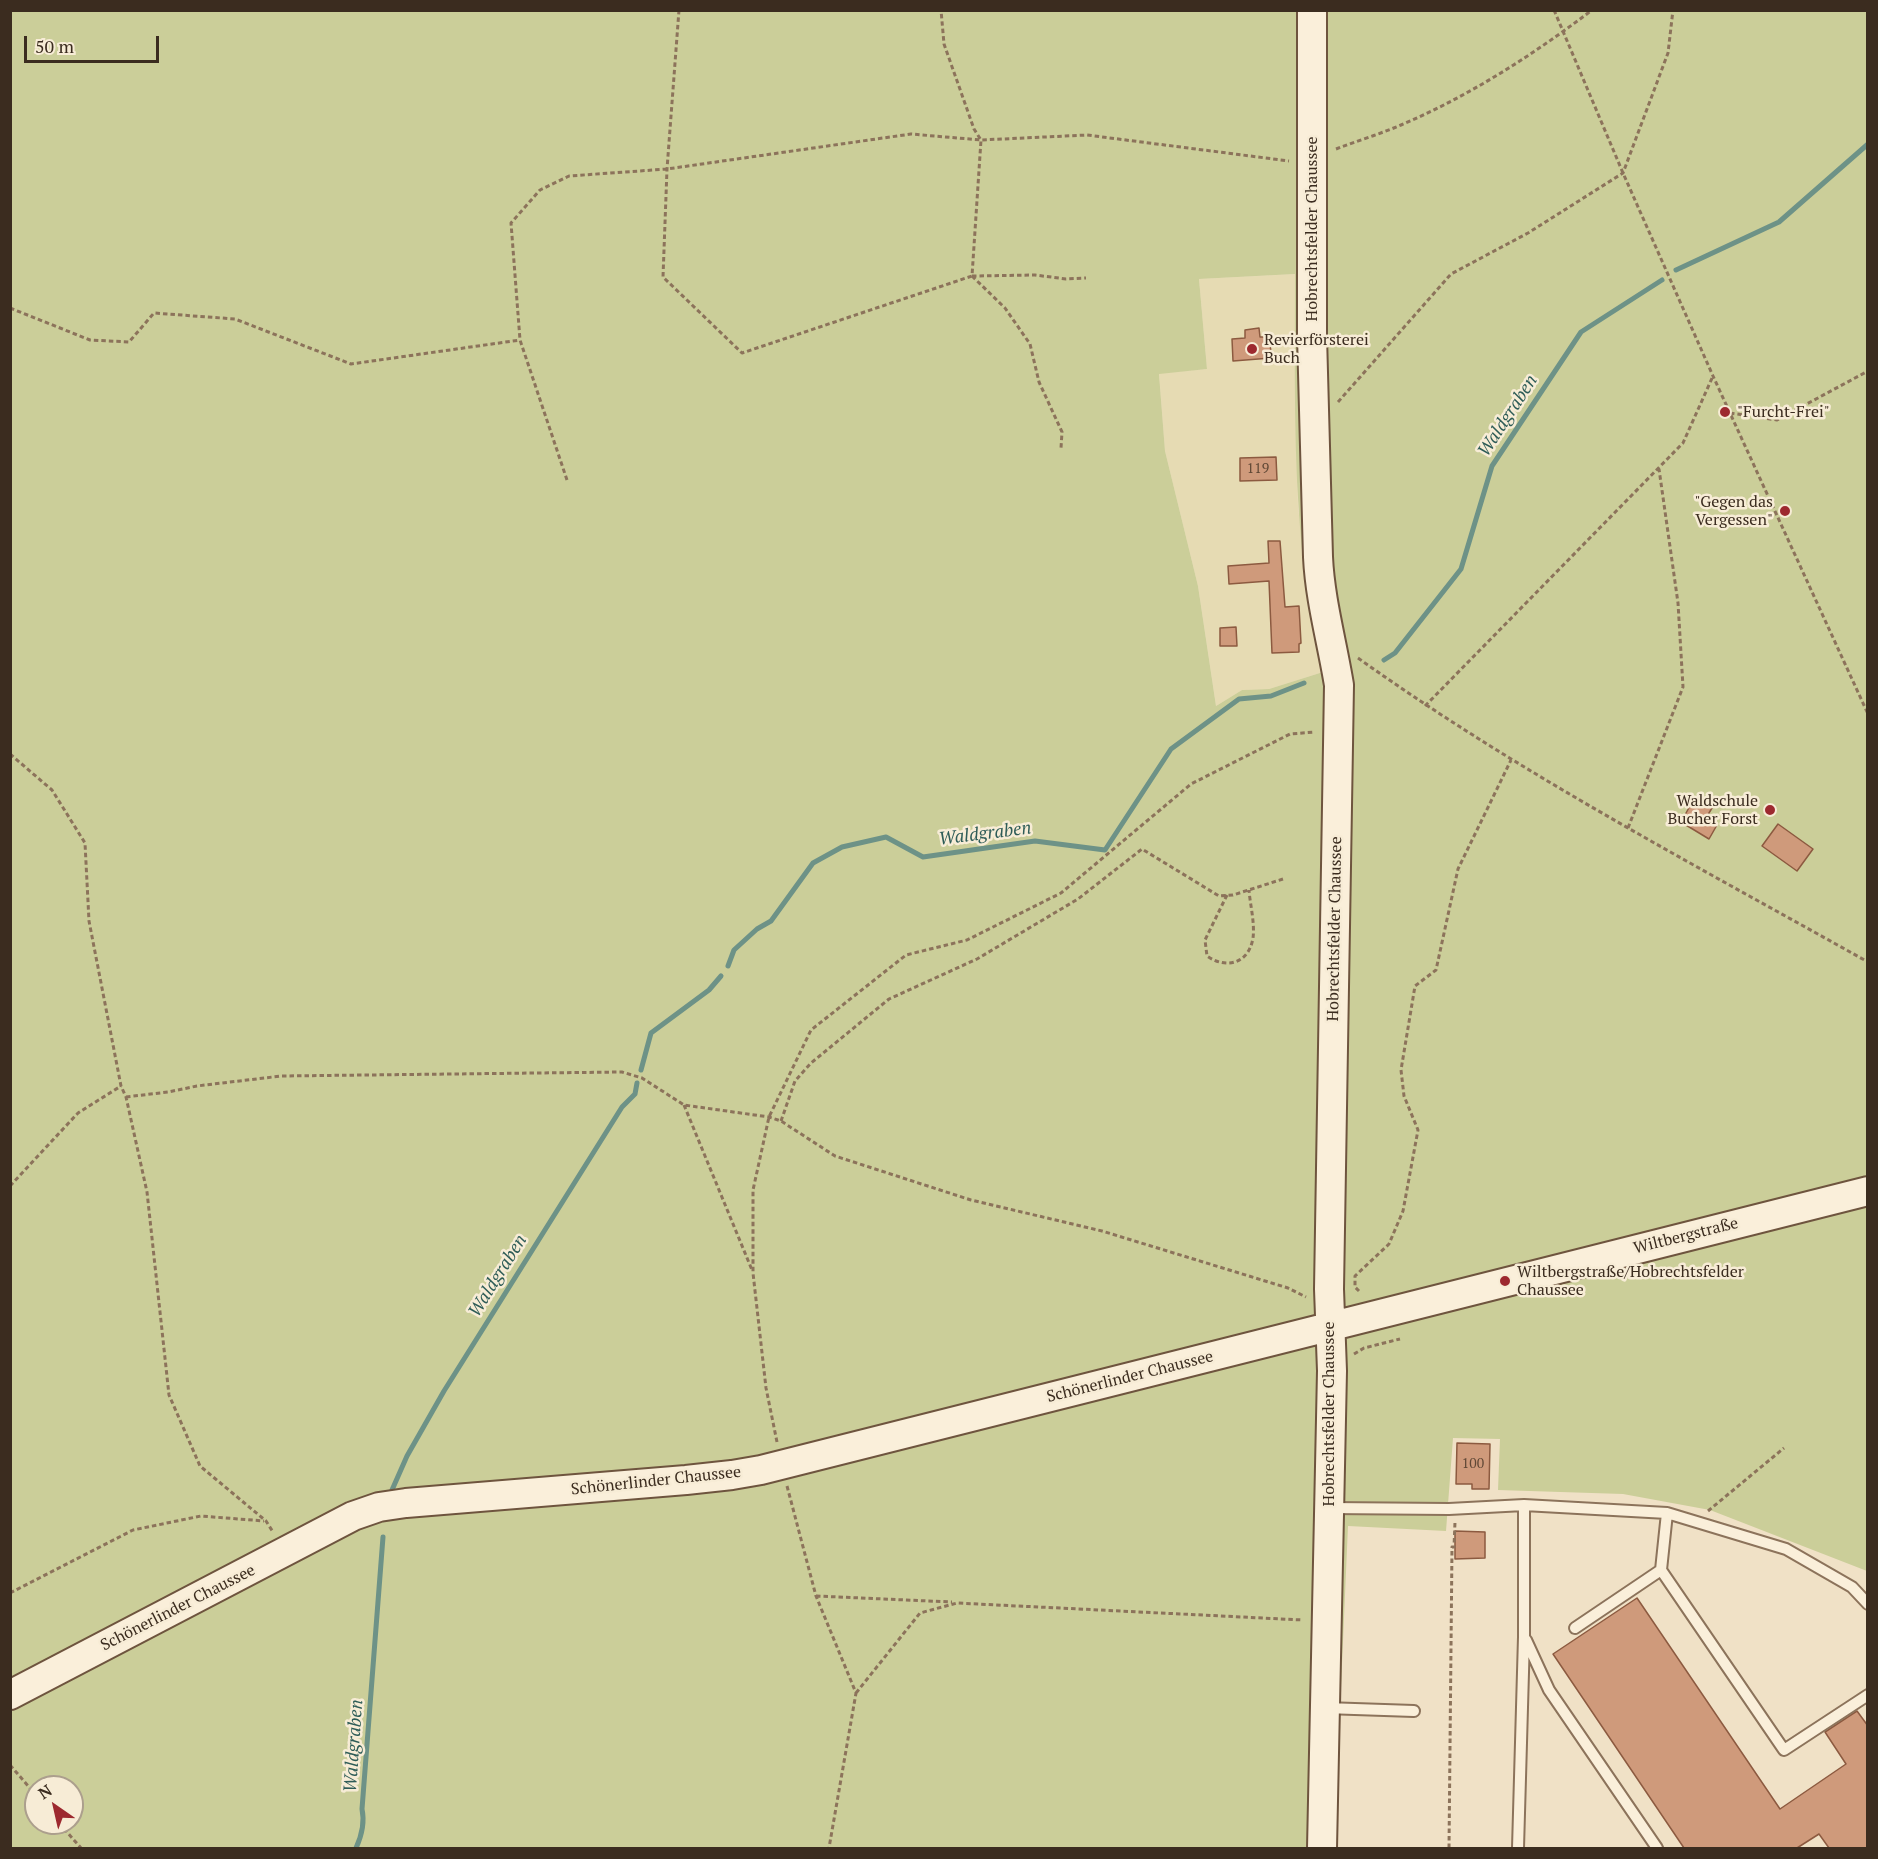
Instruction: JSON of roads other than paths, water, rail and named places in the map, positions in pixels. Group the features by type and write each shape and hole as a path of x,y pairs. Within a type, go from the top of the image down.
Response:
{"main road":[{"name":"Hobrechtsfelder Chaussee","path":"1312,10 1313,415 1319,581 1339,685 1329,1277 1331,1359 1329,1508 1322,1848"},
{"name":"Wiltbergstraße","path":"1330,1327 1868,1191"},
{"name":"Schönerlinder Chaussee","path":"10,1695 353,1516 388,1506 732,1475 782,1465 1330,1327"}],"lane":[{"path":"1518,1848 1524,1637 1524,1505"},
{"path":"1329,1508 1456,1509 1524,1505 1667,1513 1786,1549 1852,1587 1868,1604"},
{"path":"1667,1513 1661,1570 1784,1750 1868,1695"},
{"path":"1575,1628 1661,1570"},
{"path":"1524,1637 1549,1690 1657,1848"},
{"path":"1324,1708 1414,1711"}],"waterway":[{"name":"Waldgraben","path":"1676,270 1779,222 1868,144"},
{"name":"Waldgraben","path":"1384,660 1395,653 1461,569 1492,466 1581,332 1662,280"},
{"name":"Waldgraben","path":"728,966 734,950 757,929 771,921 813,863 842,847 886,837 923,857 1035,841 1105,850 1171,749 1239,699 1271,696 1304,683"},
{"name":"Waldgraben","path":"641,1070 651,1033 709,990 721,976"},
{"name":"Waldgraben","path":"392,1490 407,1456 444,1391 622,1107 635,1094 637,1083"},
{"name":"Waldgraben","path":"356,1848 363,1824 362,1809 383,1537"}],"place":[{"name":"Revierförsterei Buch","path":"1252,349"},
{"name":"\"Furcht-Frei\"","path":"1725,412"},
{"name":"\"Gegen das Vergessen\"","path":"1785,511"},
{"name":"Waldschule Bucher Forst","path":"1770,810"},
{"name":"Wiltbergstraße/Hobrechtsfelder Chaussee","path":"1505,1281"}]}
